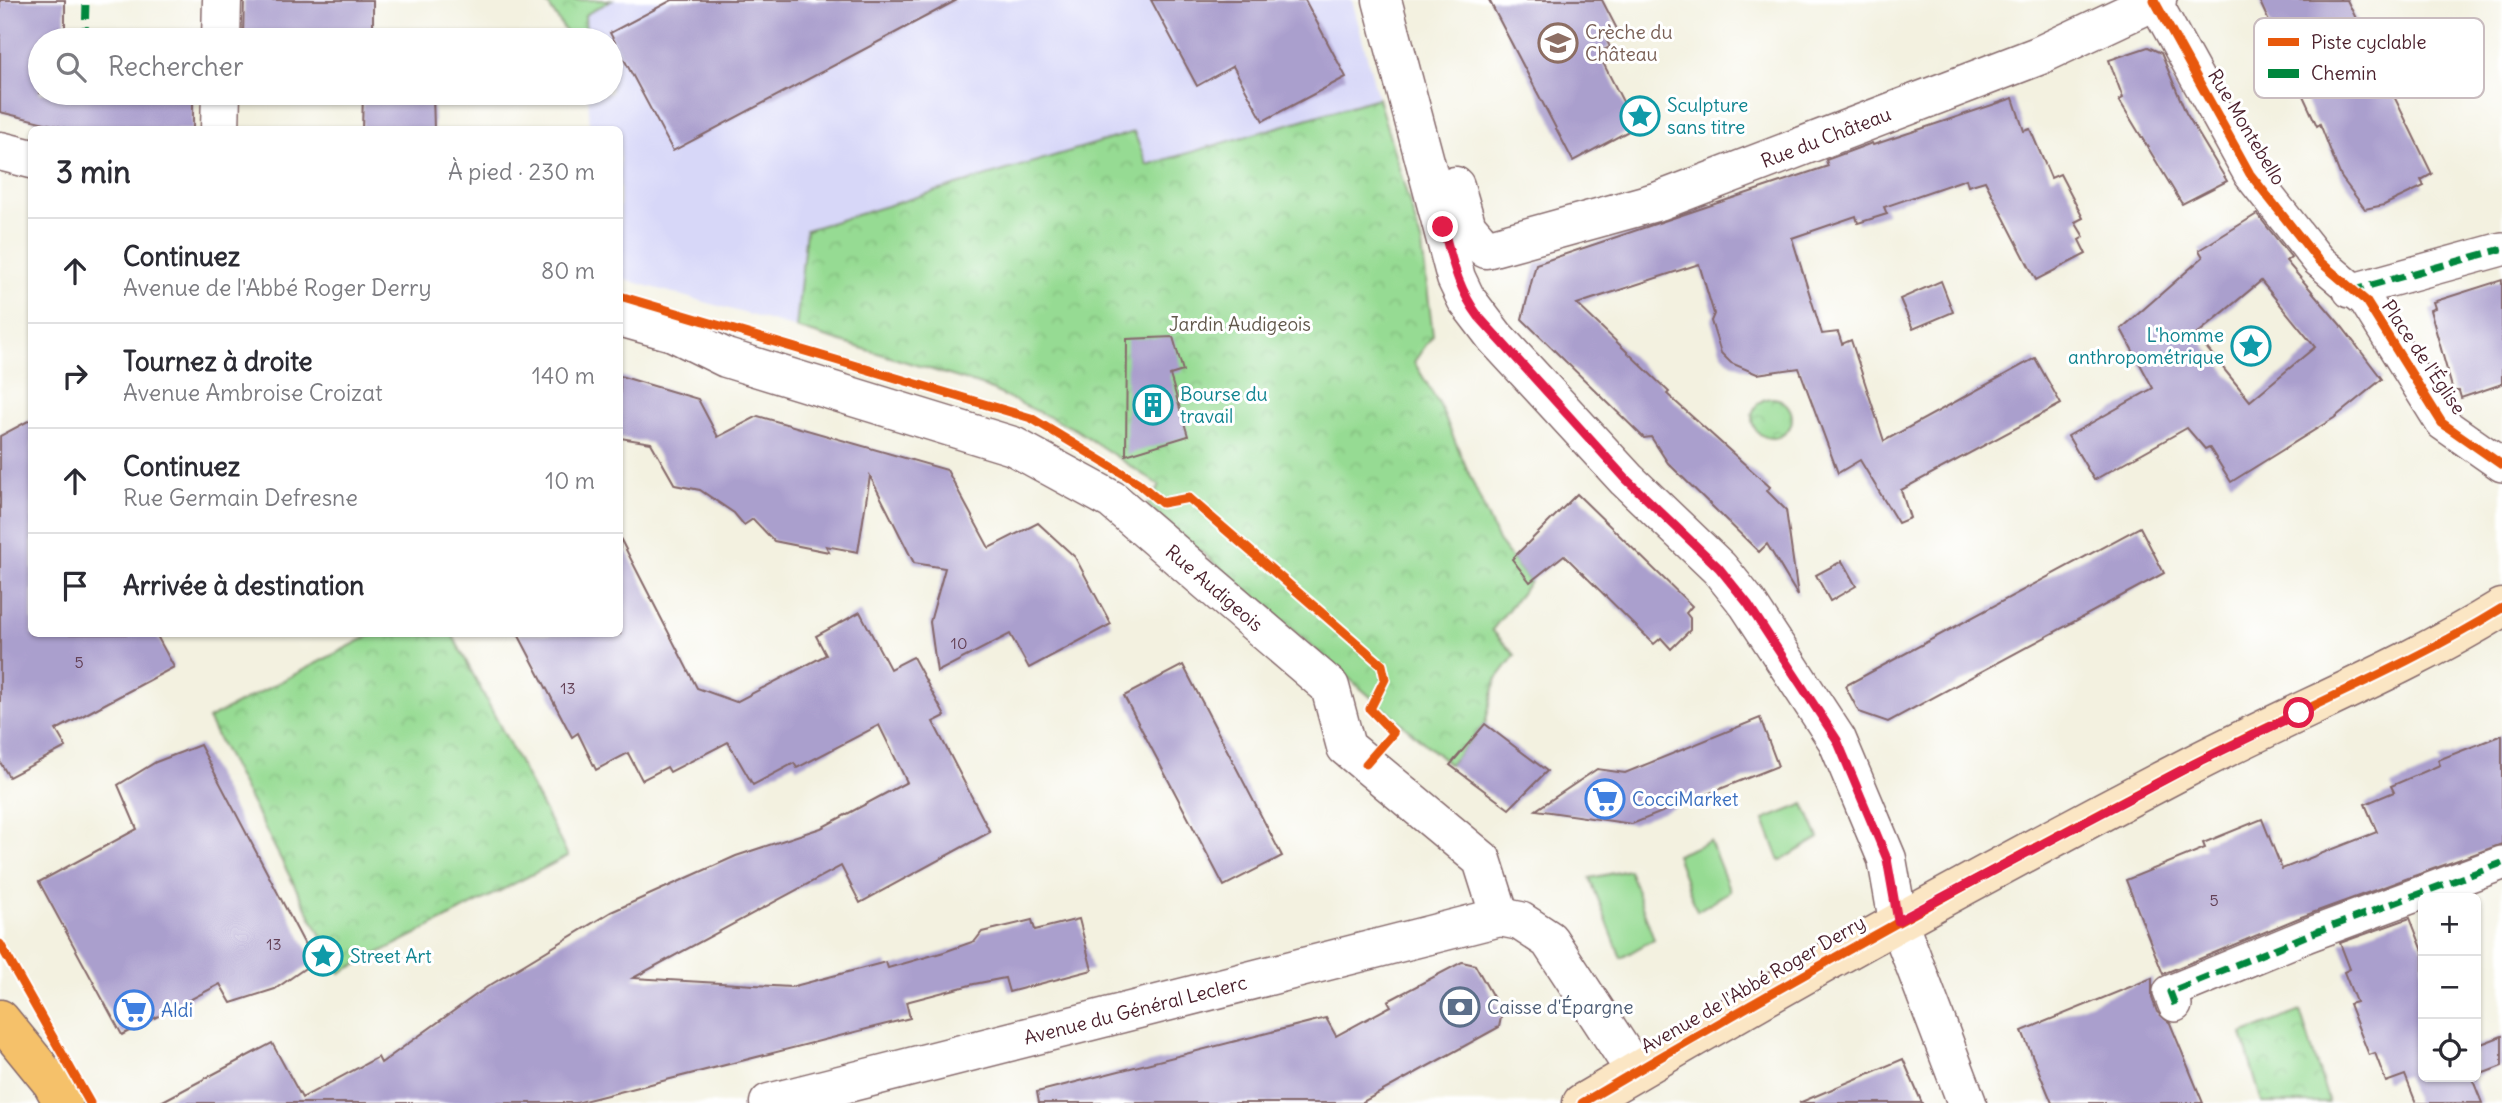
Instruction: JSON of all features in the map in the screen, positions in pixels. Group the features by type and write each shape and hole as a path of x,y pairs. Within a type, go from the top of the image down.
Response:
{"main road":[{"name":"Avenue de l'Abbé Roger Derry","path":"1582,1103 1898,921 2190,766 2426,651 2502,608"},
{"path":"0,1019 52,1083 63,1103"}],"street":[{"path":"221,28 222,0"},
{"path":"1382,0 1461,288 1495,337 1626,479 1719,568 1748,604 1837,740 1887,859 1898,921 1967,1103"},
{"name":"Rue du Château","path":"1486,249 1659,201 2038,56 2101,11 2156,1"},
{"name":"Rue Montebello","path":"2156,1 2250,174 2318,260 2350,291"},
{"path":"220,105 220,126"},
{"path":"1419,134 1433,141 1446,160 1467,227 1486,249 1461,288"},
{"path":"0,151 28,158"},
{"path":"2350,291 2502,249"},
{"name":"Place de l'Église","path":"2350,291 2366,302 2442,423 2502,465"},
{"name":"Rue Audigeois","path":"623,318 673,331 726,358 1013,446 1112,500 1330,687 1346,747 1482,860 1500,917"},
{"path":"2175,1005 2170,992 2308,935 2502,863"},
{"path":"1500,917 1520,921 1549,940 1635,1072"},
{"name":"Avenue du Général Leclerc","path":"769,1103 1500,917"}],"shaded area":[{"path":"612,0 1352,0 1378,98 1146,165 1134,132 806,230 796,328 623,279 623,126 590,126 589,105 623,105 623,28 585,28 584,15"}],"green space":[{"path":"541,0 612,0 585,15 586,28 563,28 549,6"},
{"name":"Jardin Audigeois","path":"1378,98 1422,245 1433,335 1414,362 1439,404 1498,541 1530,582 1492,630 1515,655 1496,680 1485,724 1450,765 1147,505 1160,486 1075,429 981,385 796,328 806,230 1134,132 1147,165"},
{"path":"1772,398 1780,399 1786,404 1791,410 1791,426 1786,432 1780,437 1772,438 1764,437 1758,432 1753,426 1752,418 1753,410 1758,404 1764,399"},
{"path":"367,637 454,637 568,856 340,973 208,719"},
{"path":"1804,804 1819,838 1780,861 1764,820"},
{"path":"1710,841 1730,891 1697,911 1676,855"},
{"path":"1629,870 1654,939 1621,958 1590,878"},
{"path":"2300,1011 2329,1103 2262,1103 2242,1034"}],"building":[{"path":"0,0 65,0 65,28 28,28 28,105 193,105 193,126 57,126 0,112"},
{"path":"244,0 373,0 373,28 243,28"},
{"path":"672,0 957,0 673,151 623,57 623,28 619,28"},
{"path":"1151,0 1305,0 1346,77 1263,121 1233,66 1197,86"},
{"path":"1489,0 1602,0 1618,31 1605,37 1610,47 1598,53 1636,127 1573,161"},
{"path":"2259,0 2347,0 2356,18 2267,18"},
{"path":"2148,47 2161,53 2186,113 2227,181 2182,204 2119,100 2123,98 2109,60"},
{"path":"2013,98 2024,131 2030,129 2051,178 2060,174 2083,218 2075,222 2084,237 2079,240 2086,254 2036,280 1985,181 1968,186 1966,179 1884,207 1887,214 1858,223 1856,216 1792,238 1822,334 1838,332 1842,344 1851,340 1884,441 2035,358 2061,404 1901,490 1910,518 1898,523 1860,460 1838,473 1799,368 1757,374 1731,363 1721,353 1711,321 1714,314 1699,264 1577,304 1669,392 1667,394 1770,487 1767,491 1786,510 1798,596 1767,544 1759,552 1668,463 1651,437 1644,438 1522,319 1536,264 1828,166 1826,160 1872,143 1873,145"},
{"path":"2304,98 2395,98 2432,174 2421,180 2424,186 2384,205 2365,209 2341,177 2320,124 2317,126"},
{"path":"363,105 433,105 434,126 362,126"},
{"path":"2257,214 2291,257 2286,261 2382,379 2334,418 2231,482 2209,447 2205,449 2187,428 2094,480 2068,436 2153,388 2121,329 2203,257 2199,250","holes":["2261,281 2315,347 2250,401 2196,335"]},
{"path":"2502,280 2502,384 2461,398 2459,391 2453,391 2430,310 2435,308 2433,302"},
{"path":"1941,281 1953,312 1913,329 1900,299"},
{"name":"Bourse du travail","path":"1173,337 1183,371 1170,375 1188,436 1126,455 1127,339"},
{"path":"623,377 698,399 718,437 758,416 947,470 989,548 1038,523 1075,557 1111,624 1029,668 1010,634 937,672 930,622 945,568 914,563 870,476 858,552 826,546 829,552 774,541 753,519 744,525 734,513 700,490 675,485 651,443 623,438"},
{"path":"28,421 28,637 158,637 174,667 56,730 66,747 9,777 0,762 0,436"},
{"path":"1577,494 1692,606 1686,613 1690,618 1690,630 1671,649 1661,638 1654,644 1564,555 1530,582 1512,559"},
{"path":"2140,527 2164,573 1888,722 1859,712 1845,686"},
{"path":"623,544 697,688 736,702 826,655 816,636 860,612 890,669 913,657 945,716 933,722 990,832 860,903 841,866 633,978 791,987 886,962 888,968 975,941 982,932 1032,920 1035,930 1079,919 1092,970 1009,992 1005,978 974,984 906,1002 910,1018 576,1103 159,1103 272,1043 302,1098 378,1057 381,1063 487,987 611,912 736,856 821,828 907,782 879,725 797,768 794,763 753,785 728,742 670,772 667,767 642,780 628,753 596,770 578,733 572,737 520,637 623,637"},
{"path":"1842,561 1856,586 1830,601 1816,575"},
{"path":"1183,665 1282,856 1224,886 1124,696"},
{"path":"1760,718 1778,766 1632,824 1536,810 1597,769 1625,773"},
{"path":"1485,724 1547,771 1509,809 1450,765"},
{"path":"2502,735 2502,844 2301,917 2163,974 2126,880 2205,848 2203,843 2262,819 2282,869 2377,832 2365,804 2394,792 2391,786 2440,765 2438,760"},
{"path":"200,745 314,962 275,989 231,1003 220,984 122,1035 39,882 137,829 118,785 156,762"},
{"path":"2410,918 2418,938 2418,1082 2474,1082 2482,1103 2416,1103 2405,1075 2386,1082 2375,1053 2369,1055 2349,1004 2356,1002 2344,972 2350,969 2340,943"},
{"path":"1462,962 1475,965 1502,1013 1499,1027 1361,1103 1039,1103 1037,1092 1326,1018 1336,1036 1391,1006 1388,1001"},
{"path":"2152,978 2152,998 2157,1012 2170,1023 2203,1103 2052,1103 2022,1031"},
{"path":"2502,1036 2502,1066 2481,1074 2481,1044"},
{"path":"1903,1059 1922,1103 1799,1103"}],"marked path":[{"path":"85,28 86,0"},
{"path":"2350,291 2502,249"},
{"path":"2175,1005 2170,992 2308,935 2502,863"}],"cycle path":[{"path":"2154,0 2250,174 2318,260 2366,301 2442,423 2502,465"},
{"path":"623,297 1031,418 1137,482 1162,503 1189,498 1382,665 1385,679 1370,709 1393,733 1366,764"},
{"path":"1582,1103 1882,931 2033,849 2226,748 2425,651 2502,608"},
{"path":"0,944 90,1103"}],"place":[{"name":"Crèche du Château","path":"1558,43"},
{"name":"Sculpture sans titre","path":"1640,116"},
{"name":"L'homme anthropométrique","path":"2251,346"},
{"name":"Bourse du travail","path":"1153,405"},
{"name":"CocciMarket","path":"1605,799"},
{"name":"Street Art","path":"323,956"},
{"name":"Caisse d'Épargne","path":"1460,1007"},
{"name":"Aldi","path":"134,1010"}],"route":[{"path":"1443,227 1456,278 1466,299 1495,337 1626,479 1719,568 1748,604 1837,740 1887,859 1898,921 2190,766 2299,713"}]}
